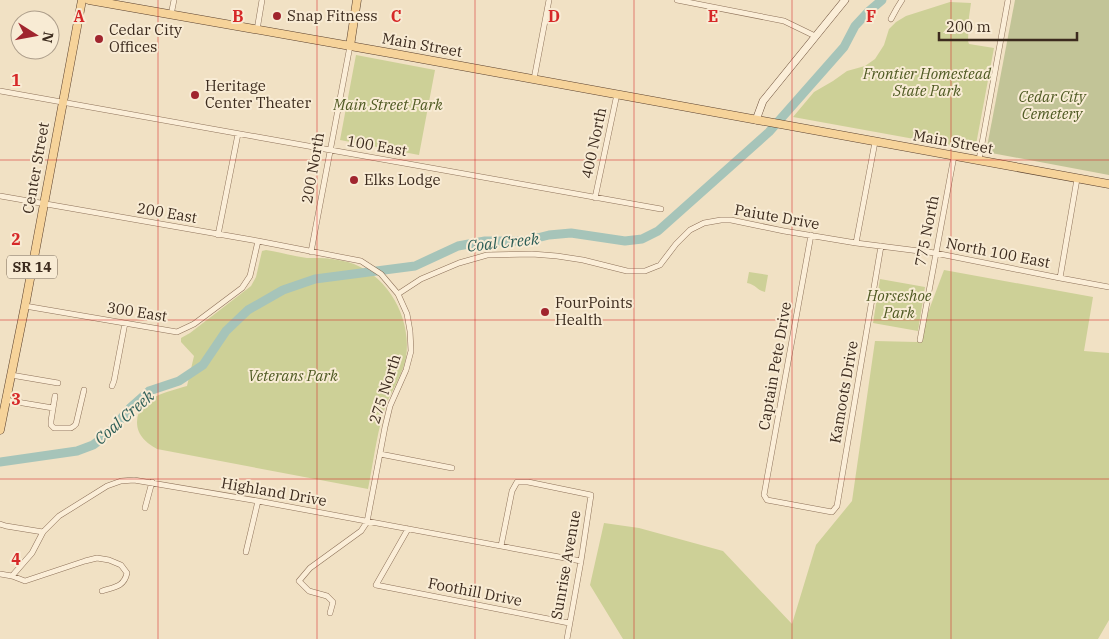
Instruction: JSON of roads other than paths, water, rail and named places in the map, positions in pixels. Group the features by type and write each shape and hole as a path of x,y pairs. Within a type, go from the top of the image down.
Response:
{"main road":[{"name":"Center Street","path":"0,430 2,410 25,306 82,0"},
{"name":"Main Street","path":"89,0 1109,184"},
{"name":"200 North","path":"350,46 358,0"},
{"path":"756,120 762,101 845,0"}],"street":[{"path":"171,15 174,0"},
{"path":"257,30 262,0"},
{"path":"534,79 549,0"},
{"path":"677,0 784,21 815,36"},
{"path":"891,19 902,0"},
{"path":"979,160 1008,0"},
{"name":"200 North","path":"311,252 350,46"},
{"name":"100 East","path":"0,91 660,209"},
{"name":"400 North","path":"595,198 617,94"},
{"path":"218,235 238,134"},
{"path":"856,243 875,142"},
{"name":"775 North","path":"920,340 954,156"},
{"path":"1060,278 1077,178"},
{"name":"200 East","path":"0,196 361,261"},
{"name":"Paiute Drive","path":"398,294 418,280 459,263 487,255 532,254 557,256 583,260 627,271 645,271 660,265 676,244 690,230 704,223 721,220 731,220 882,246"},
{"name":"Captain Pete Drive","path":"811,235 764,495 767,500 832,512"},
{"name":"300 East","path":"25,306 178,332 194,324 242,288 250,276 258,241"},
{"name":"North 100 East","path":"882,246 936,253 1109,287"},
{"name":"Kamoots Drive","path":"832,512 837,506 882,246"},
{"name":"275 North","path":"361,261 381,274 398,294 407,314 411,351 406,370 390,406 367,522"},
{"path":"112,386 124,323"},
{"path":"10,375 58,383"},
{"path":"55,396 51,421 52,427 71,428 74,426 84,390"},
{"path":"5,400 53,408"},
{"path":"380,454 452,468"},
{"name":"Highland Drive","path":"12,576 32,553 44,532 59,516 107,486 122,481 134,480 581,561"},
{"path":"145,508 152,482"},
{"name":"Sunrise Avenue","path":"501,546 512,491 518,482 528,482 591,495 567,639"},
{"path":"246,552 258,501"},
{"path":"330,613 333,602 328,596 309,590 300,581 310,568 361,532 367,522"},
{"path":"0,524 44,532"},
{"name":"Foothill Drive","path":"408,529 376,585 569,623"},
{"path":"0,574 25,581 97,558 121,565 127,573 125,580 119,585 102,591"}],"waterway":[{"name":"Coal Creek","path":"0,462 77,451 93,445 108,434 131,407 149,391 179,381 203,365 226,331 248,310 283,290 315,279 415,266 458,246 485,241 525,241 549,235 571,233 625,241 642,239 658,231 769,132 844,47 855,26 882,0"}],"place":[{"name":"Snap Fitness","path":"277,16"},
{"name":"Cedar City Offices","path":"99,39"},
{"name":"Heritage Center Theater","path":"195,95"},
{"name":"Elks Lodge","path":"354,180"},
{"name":"FourPoints Health","path":"545,312"}],"park label":[{"name":"Frontier Homestead State Park","path":"927,82"},
{"name":"Main Street Park","path":"388,105"},
{"name":"Cedar City Cemetery","path":"1052,106"},
{"name":"Horseshoe Park","path":"899,304"},
{"name":"Veterans Park","path":"293,376"}]}
